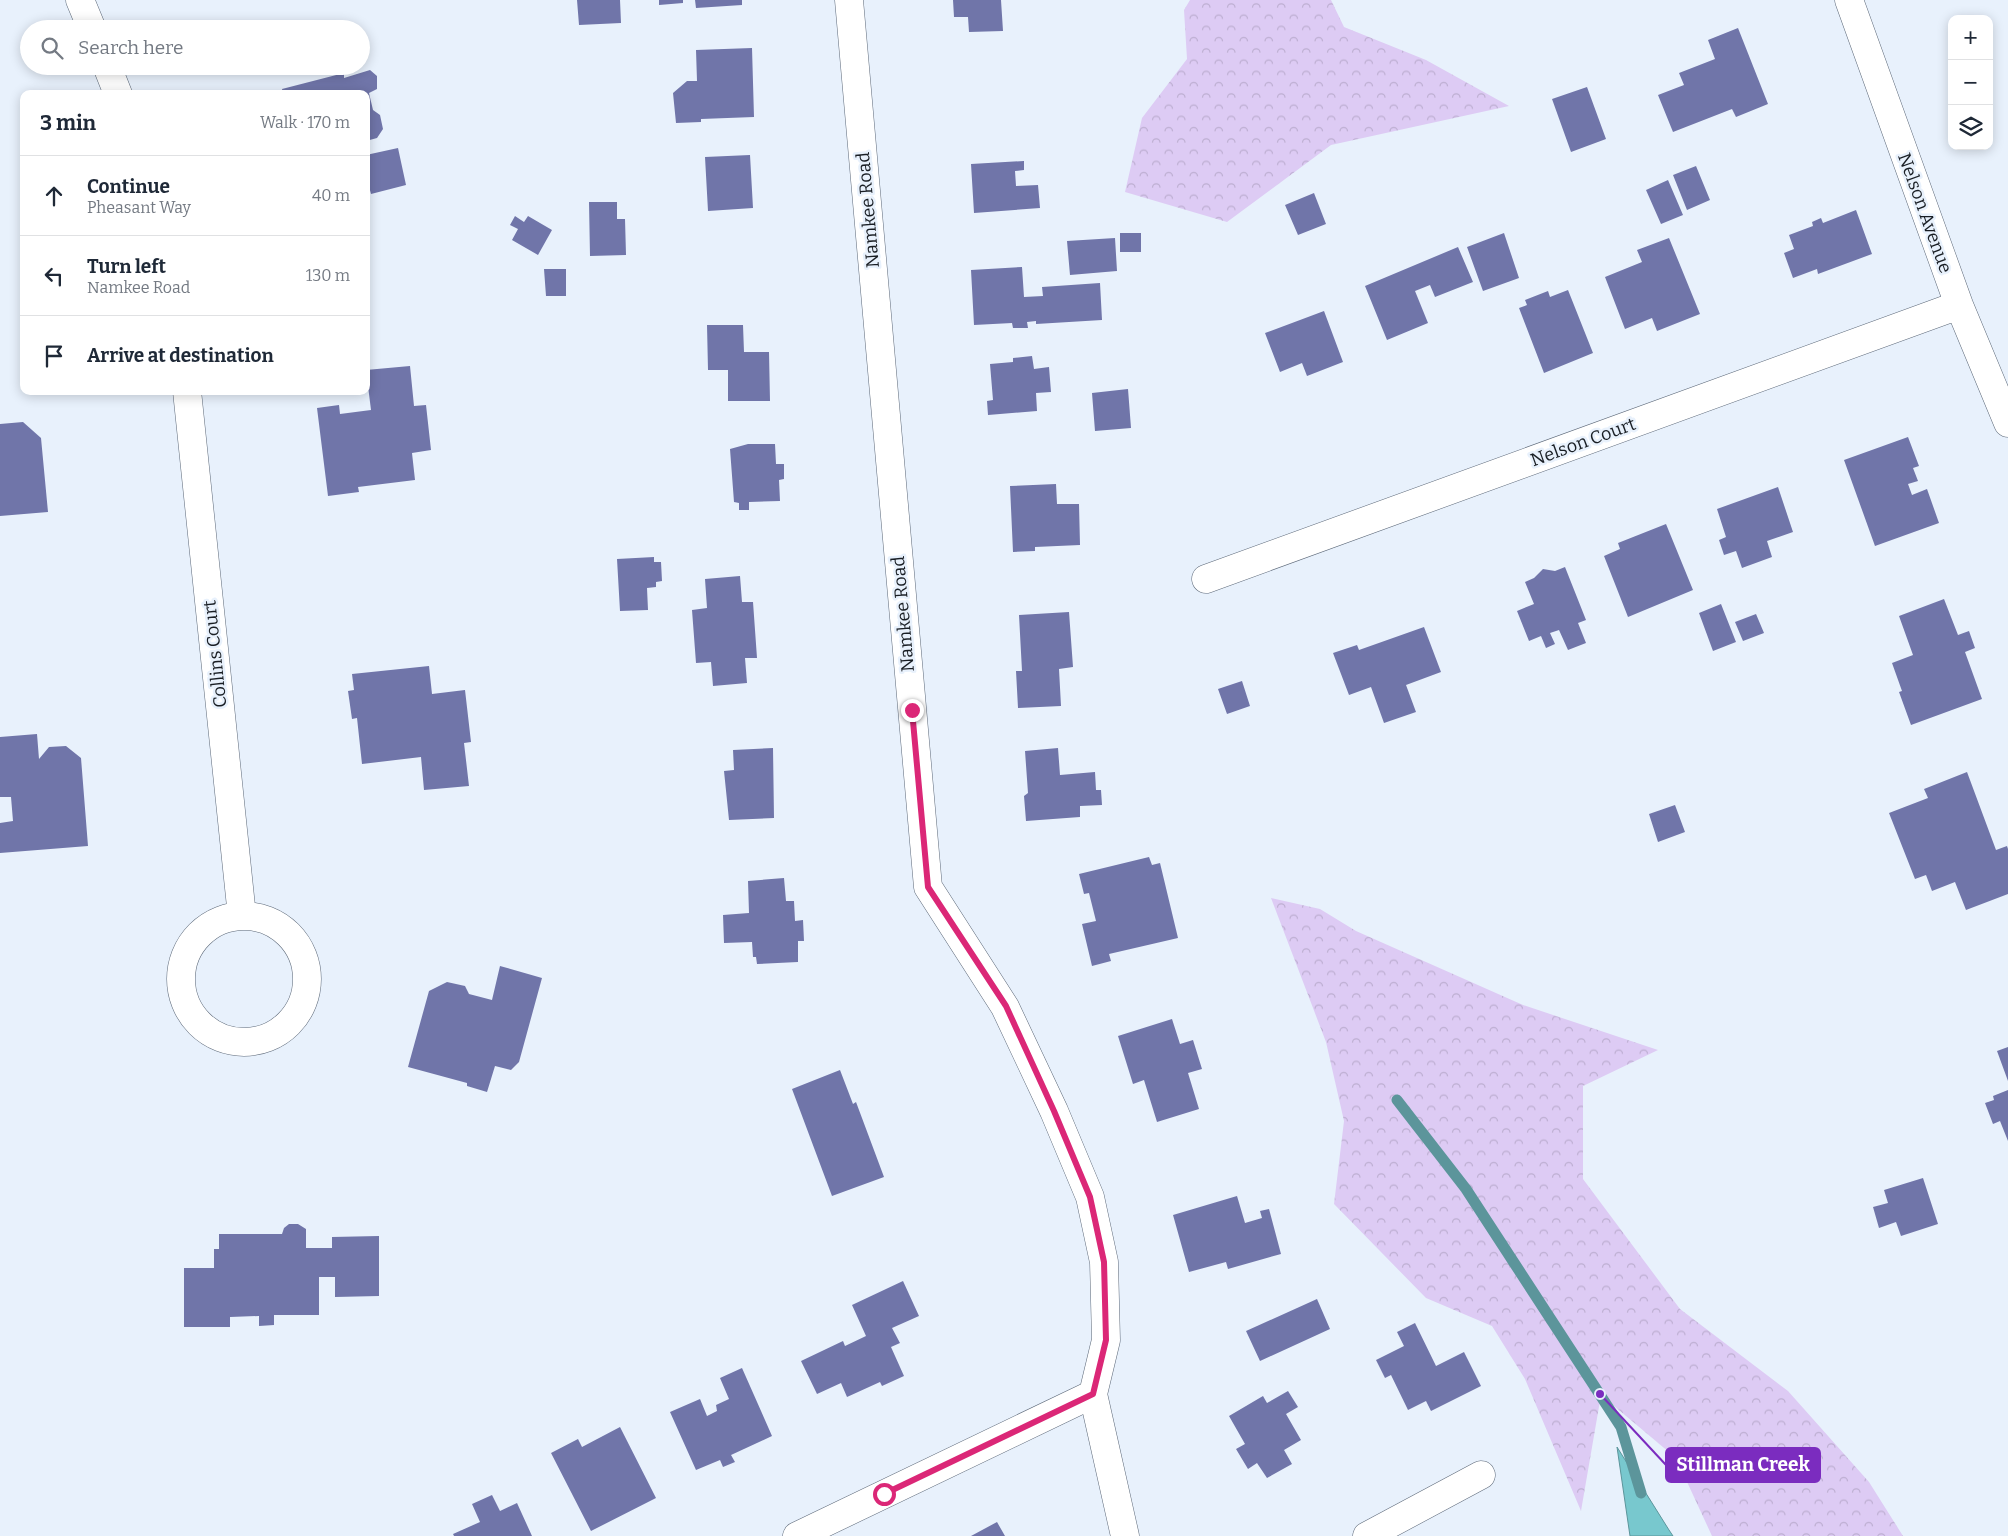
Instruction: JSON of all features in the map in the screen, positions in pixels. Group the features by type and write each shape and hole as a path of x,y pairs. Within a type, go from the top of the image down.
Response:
{"street":[{"path":"80,0 88,20"},
{"name":"Namkee Road","path":"849,0 928,887 1006,1006 1054,1111 1090,1197 1104,1262 1106,1340 1093,1394"},
{"name":"Nelson Avenue","path":"1849,0 1959,305 2008,423"},
{"path":"111,75 116,90"},
{"name":"Nelson Court","path":"1206,579 1959,305"},
{"name":"Collins Court","path":"187,395 242,916"},
{"path":"242,916 263,918 281,927 296,942 305,960 308,980 304,1000 295,1018 285,1028 261,1041 241,1043 221,1039 202,1028 188,1011 181,990 181,968 188,948 202,931 221,920 242,916"},
{"path":"797,1536 1093,1394 1125,1536"},
{"path":"1367,1536 1481,1475"}],"green space":[{"path":"1190,0 1331,0 1344,27 1426,60 1509,106 1331,145 1227,222 1125,192 1142,118 1187,59 1184,10"},
{"path":"1271,898 1320,909 1356,931 1523,1005 1658,1050 1583,1086 1583,1179 1680,1309 1788,1391 1869,1482 1903,1536 1712,1536 1676,1458 1601,1395 1581,1511 1525,1379 1492,1326 1426,1298 1334,1204 1344,1121 1326,1042"}],"water":[{"path":"1617,1447 1669,1530 1673,1536 1630,1536"}],"building":[{"path":"577,0 620,0 621,23 579,25"},
{"path":"659,0 683,0 683,3 659,5"},
{"path":"695,0 742,0 742,5 696,8"},
{"path":"953,0 1001,0 1003,31 969,32 968,17 954,17"},
{"path":"1738,28 1768,104 1736,117 1732,109 1673,132 1658,95 1684,85 1679,73 1715,59 1708,40"},
{"path":"752,48 754,117 701,119 701,122 676,123 673,93 687,81 697,81 696,50"},
{"path":"370,70 377,76 377,89 370,92 370,90 282,89 336,75 344,75 344,78 354,75 370,75"},
{"path":"1587,87 1606,139 1571,152 1552,99"},
{"path":"370,97 373,110 380,115 383,129 377,138 370,140"},
{"path":"398,148 406,185 371,194 370,154"},
{"path":"750,155 753,208 708,211 705,157"},
{"path":"1024,161 1024,170 1015,171 1016,186 1038,185 1040,208 974,213 971,164"},
{"path":"1696,166 1710,200 1687,210 1673,175"},
{"path":"1668,180 1683,215 1661,224 1646,190"},
{"path":"1314,193 1326,224 1298,235 1285,205"},
{"path":"589,202 617,202 617,219 625,219 626,255 590,256"},
{"path":"1856,210 1872,254 1818,274 1817,269 1793,278 1784,253 1794,249 1789,235 1813,226 1812,222 1821,218 1823,223"},
{"path":"515,216 524,222 528,216 552,230 538,255 512,240 518,229 510,225"},
{"path":"1120,233 1141,233 1141,252 1120,252"},
{"path":"1504,233 1519,278 1483,291 1467,247"},
{"path":"1115,238 1117,271 1070,275 1067,241"},
{"path":"1669,238 1700,314 1657,331 1652,318 1625,329 1605,277 1642,262 1637,250"},
{"path":"1458,247 1473,282 1435,297 1430,285 1415,291 1428,323 1387,340 1365,286"},
{"path":"1022,267 1024,297 1043,296 1042,287 1100,283 1102,320 1036,324 1036,321 1027,322 1028,328 1013,328 1012,323 974,325 971,270"},
{"path":"544,269 566,269 566,296 546,296"},
{"path":"1568,290 1593,353 1544,373 1519,308 1527,305 1525,300 1548,291 1550,297"},
{"path":"1324,311 1343,362 1307,376 1302,363 1280,372 1265,333"},
{"path":"707,325 743,325 744,352 769,352 770,401 728,401 728,370 708,370"},
{"path":"1032,356 1034,369 1049,367 1051,392 1036,393 1037,411 988,415 987,401 993,400 990,364 1013,362 1013,358"},
{"path":"410,366 414,406 426,405 431,450 412,453 415,480 358,487 359,492 328,496 317,408 339,405 340,414 371,410 369,395 370,370"},
{"path":"1128,389 1131,428 1095,431 1092,393"},
{"path":"23,422 41,438 48,512 0,516 0,424"},
{"path":"1908,437 1919,466 1913,468 1918,481 1908,484 1912,495 1927,489 1939,523 1875,546 1844,460"},
{"path":"748,444 775,444 776,464 784,464 784,479 779,480 780,501 749,502 749,510 739,510 739,503 734,502 730,449"},
{"path":"1056,484 1057,504 1079,504 1080,545 1035,547 1035,551 1013,552 1010,486"},
{"path":"1778,487 1793,532 1767,541 1772,557 1742,568 1736,551 1724,555 1719,540 1726,537 1717,509"},
{"path":"1666,524 1693,590 1628,617 1604,556 1620,549 1618,543"},
{"path":"654,557 654,562 661,562 662,581 656,582 656,587 647,588 648,610 620,611 617,559"},
{"path":"1565,567 1586,620 1578,623 1586,643 1568,650 1559,630 1550,633 1555,644 1546,648 1541,636 1529,641 1517,611 1534,604 1525,582 1534,578 1543,569 1555,571"},
{"path":"740,576 742,602 753,602 757,658 745,658 747,683 713,686 711,662 696,663 692,610 707,608 705,579"},
{"path":"1944,599 1958,635 1969,631 1975,648 1965,652 1982,699 1911,725 1899,692 1902,691 1892,663 1913,655 1899,616"},
{"path":"1721,604 1736,642 1713,651 1699,613"},
{"path":"1069,612 1073,667 1059,669 1061,706 1018,708 1016,671 1022,671 1019,615"},
{"path":"1756,614 1764,633 1743,641 1735,622"},
{"path":"1424,627 1441,672 1406,685 1416,712 1384,723 1371,687 1349,695 1333,653 1357,645 1359,650"},
{"path":"429,666 432,694 465,690 471,742 464,743 469,786 424,790 421,757 362,764 357,718 352,719 348,691 354,690 352,674"},
{"path":"1242,681 1250,706 1227,714 1218,689"},
{"path":"37,734 39,759 49,747 66,746 81,758 88,846 0,853 0,823 13,821 11,797 0,797 0,737"},
{"path":"773,748 774,818 729,820 724,771 734,770 733,750"},
{"path":"1058,748 1060,775 1095,772 1096,790 1101,790 1102,805 1080,806 1080,817 1026,821 1024,796 1028,793 1025,751"},
{"path":"1967,772 1996,850 2007,846 2008,894 1966,910 1955,882 1932,891 1926,875 1915,879 1889,813 1928,798 1924,789"},
{"path":"1675,805 1685,832 1658,842 1649,814"},
{"path":"1149,857 1152,865 1160,863 1178,938 1109,954 1111,961 1092,966 1082,924 1096,921 1089,893 1084,894 1079,874"},
{"path":"784,878 786,901 794,901 795,921 803,920 804,941 798,941 798,962 757,964 756,957 753,957 752,942 724,943 723,915 749,913 748,881"},
{"path":"500,966 542,978 519,1062 511,1070 495,1066 487,1092 467,1086 467,1083 408,1067 429,991 447,982 465,986 469,994 492,1000"},
{"path":"1172,1019 1180,1044 1193,1040 1202,1069 1188,1073 1199,1109 1157,1122 1144,1080 1133,1084 1118,1036"},
{"path":"2008,1047 2008,1081 1997,1051"},
{"path":"840,1070 853,1104 856,1102 884,1177 832,1196 792,1089"},
{"path":"2008,1090 2008,1141 2000,1121 1993,1124 1985,1103 1994,1100 1993,1096"},
{"path":"1923,1178 1938,1224 1901,1236 1896,1222 1879,1228 1873,1207 1888,1203 1884,1190"},
{"path":"1237,1196 1245,1223 1262,1218 1260,1211 1269,1209 1281,1254 1228,1269 1226,1262 1189,1272 1173,1215"},
{"path":"289,1224 298,1224 306,1229 306,1248 332,1248 332,1237 379,1236 379,1296 335,1297 335,1277 319,1277 319,1315 274,1315 274,1325 259,1326 259,1316 230,1317 230,1327 184,1327 184,1268 214,1268 214,1249 219,1249 219,1234 282,1234 284,1228"},
{"path":"903,1281 919,1316 892,1328 900,1343 891,1347 904,1376 882,1386 880,1382 847,1397 841,1383 817,1394 801,1361 843,1341 845,1346 866,1336 852,1305"},
{"path":"1317,1299 1330,1329 1260,1361 1246,1331"},
{"path":"1415,1323 1436,1366 1464,1352 1481,1386 1431,1411 1426,1401 1408,1410 1391,1375 1385,1378 1376,1360 1404,1346 1397,1332"},
{"path":"742,1368 772,1436 731,1455 735,1462 723,1467 720,1460 696,1470 670,1412 700,1399 707,1416 717,1411 716,1405 729,1399 720,1378"},
{"path":"1288,1391 1298,1407 1286,1414 1301,1440 1284,1450 1292,1464 1267,1478 1257,1463 1248,1469 1236,1449 1245,1444 1229,1416 1263,1396 1267,1403"},
{"path":"620,1427 656,1498 591,1531 551,1453 578,1439 582,1447"},
{"path":"492,1495 500,1511 517,1503 532,1536 454,1536 453,1534 480,1522 472,1504"},
{"path":"997,1522 1005,1536 971,1536"}],"waterway":[{"path":"1397,1100 1466,1189 1621,1427 1641,1493"}],"place":[{"name":"Stillman Creek","path":"1600,1394"}],"route":[{"path":"884,1494 1093,1394 1106,1340 1104,1262 1090,1197 1054,1111 1006,1006 928,887 912,710"}]}
